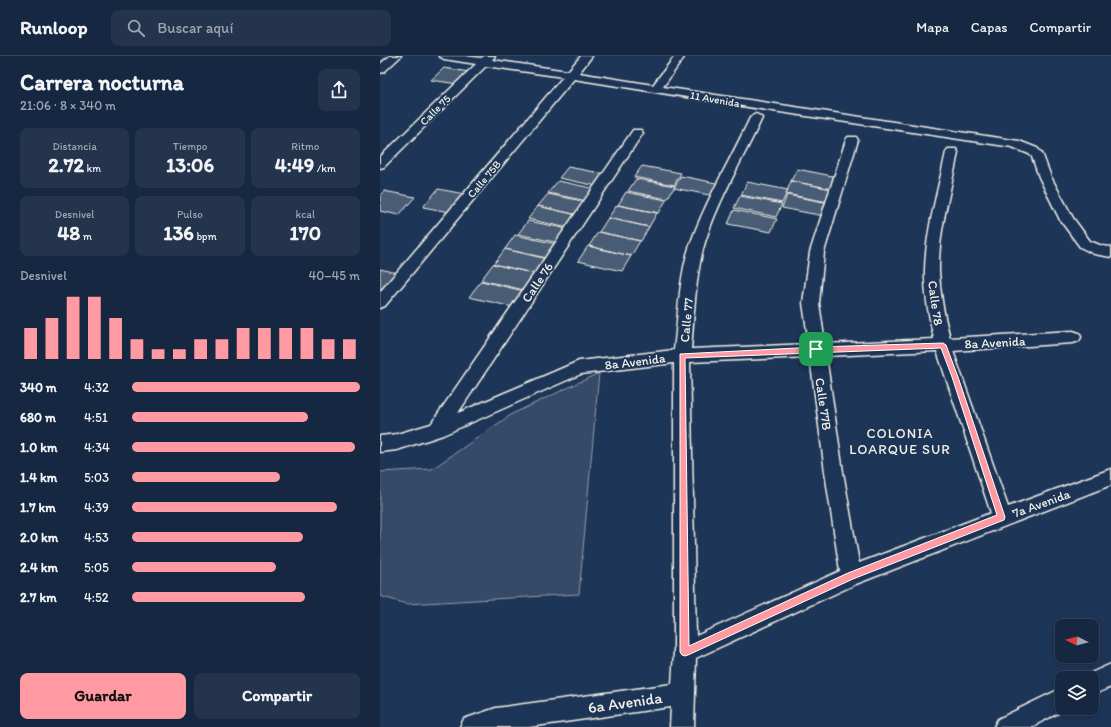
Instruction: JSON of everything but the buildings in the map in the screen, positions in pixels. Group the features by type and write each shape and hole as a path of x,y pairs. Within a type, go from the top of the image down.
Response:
{"street":[{"path":"380,70 396,56"},
{"name":"11 Avenida","path":"444,56 487,59 571,75 773,108 1015,144 1033,151 1038,156 1045,177 1071,226 1085,244 1099,251 1111,252"},
{"name":"Calle 75B","path":"380,302 587,56"},
{"path":"656,89 680,56"},
{"name":"Calle 75","path":"380,164 487,59"},
{"name":"Calle 77","path":"682,727 685,652 682,356 690,282 696,249 711,210 756,118"},
{"name":"Calle 76","path":"437,430 637,134"},
{"name":"Calle 77B","path":"851,576 834,472 816,349 811,303 817,252 852,140"},
{"name":"Calle 78","path":"952,152 935,235 932,270 934,304 943,345 1002,517"},
{"name":"8a Avenida","path":"380,444 397,442 437,430 579,368 682,356 816,349 943,345 1073,337"},
{"name":"7a Avenida","path":"685,652 851,576 1002,517 1111,477"},
{"path":"1099,681 1111,675"},
{"name":"6a Avenida","path":"472,727 496,720 683,694"},
{"path":"1006,727 1055,702"}],"shaded area":[{"path":"599,373 579,594 407,604 380,596 380,472 432,469 512,414"}],"district":[{"name":"COLONIA LOARQUE SUR","path":"900,442"}],"route":[{"path":"943,345 1002,517 851,576 685,652 682,356 816,349 943,345"}]}
